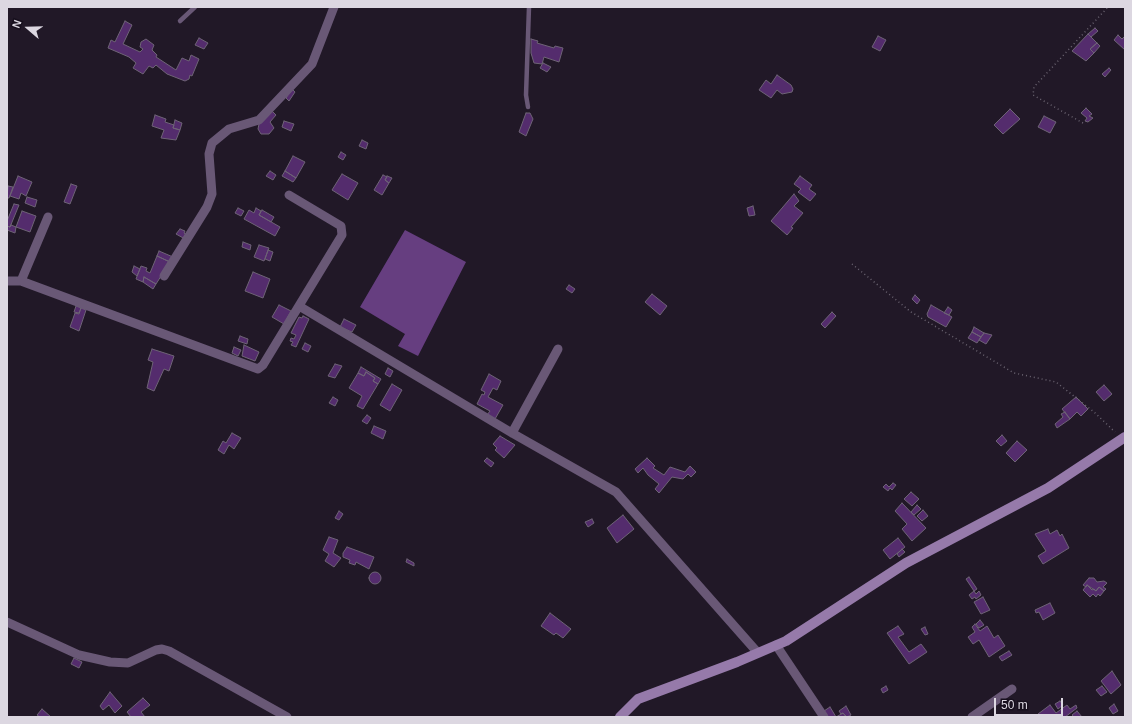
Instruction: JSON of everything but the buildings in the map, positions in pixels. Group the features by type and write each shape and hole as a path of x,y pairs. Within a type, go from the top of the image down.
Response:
{"street":[{"path":"164,276 207,206 212,194 209,154 212,143 229,129 259,120 312,64 334,7"},
{"path":"7,281 21,281 255,368 263,365 342,235 343,230 341,226 289,195"},
{"path":"21,281 48,216"},
{"path":"299,306 512,433 616,492 758,653"},
{"path":"512,433 558,349"},
{"path":"620,717 638,699 786,641 906,563 1048,488 1123,438"},
{"path":"7,622 79,655 110,662 128,663 156,650 162,649 169,651 287,717"},
{"path":"776,645 824,717"},
{"path":"972,717 1012,689"}],"lane":[{"path":"180,21 195,7"},
{"path":"528,107 526,95 529,7"}],"path":[{"path":"1083,123 1033,95 1034,87 1108,7"},
{"path":"852,264 911,312 1014,373 1056,382 1094,412 1123,438"}],"shaded area":[{"path":"405,230 466,262 418,356 398,346 405,334 360,307"}]}
